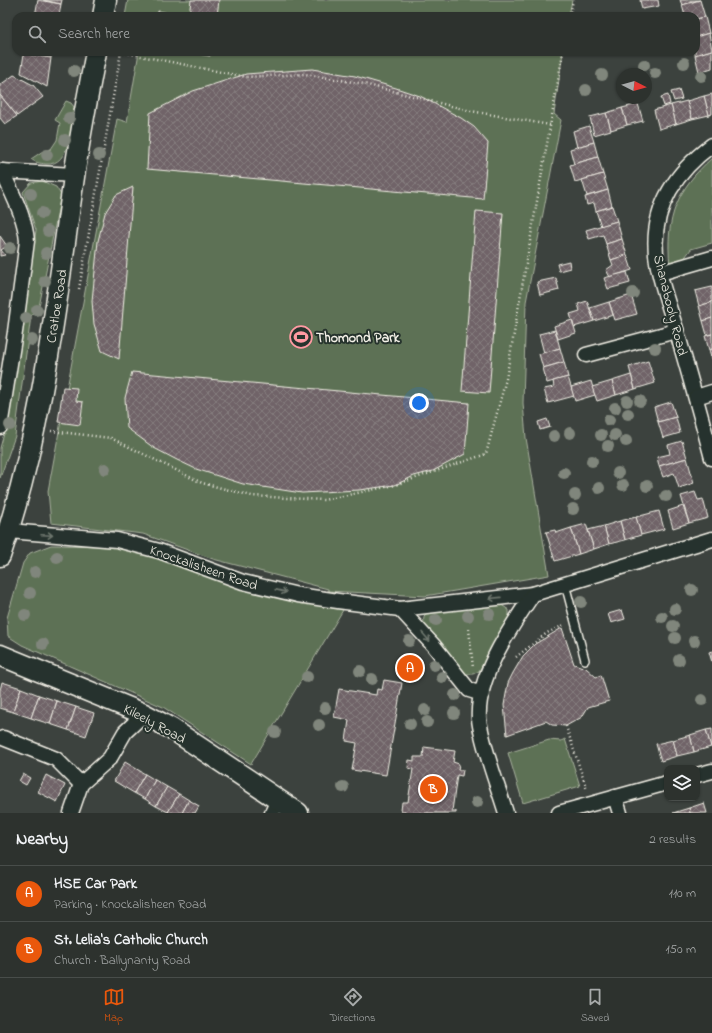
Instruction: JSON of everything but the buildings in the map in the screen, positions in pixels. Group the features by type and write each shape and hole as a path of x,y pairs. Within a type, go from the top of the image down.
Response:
{"main road":[{"path":"104,12 106,0"},
{"name":"Cratloe Road","path":"0,556 9,531 34,435 74,174 95,56"},
{"name":"Kileely Road","path":"0,655 144,714 172,729 275,806 298,813"}],"street":[{"name":"Shanabooly Road","path":"712,145 682,170 663,202 656,238 657,262 712,458"},
{"path":"0,427 16,332 27,242 26,226 22,215 1,171 74,174"},
{"path":"660,273 712,258"},
{"path":"586,355 676,331"},
{"path":"696,397 712,392"},
{"name":"Knockalisheen Road","path":"9,531 117,540 159,551 243,582 298,595 400,608 534,594 712,539"},
{"path":"476,692 534,594"},
{"path":"400,608 476,692 482,731 506,813"},
{"path":"71,813 82,784 110,758 125,732 144,714"},
{"path":"3,738 56,759 82,784"},
{"path":"700,774 712,771"},
{"path":"559,813 577,810 595,802 664,784"},
{"path":"615,797 620,813"}],"lane":[{"path":"565,584 585,660"}],"path":[{"path":"571,12 573,0"},
{"path":"78,292 120,56"},
{"path":"141,56 246,77 306,74 364,84 471,111 550,125"},
{"path":"53,424 51,431 111,438 202,483 252,496 324,500 395,485 486,454 506,379 523,290 562,56"},
{"path":"516,657 547,633 558,627 575,622"},
{"path":"469,629 476,692"},
{"path":"566,726 585,788 595,802"}],"green space":[{"path":"128,0 572,0 570,12 126,12"},
{"name":"Thomond Park","path":"138,56 562,56 554,114 561,120 526,302 523,403 526,438 549,575 425,596 328,591 328,589 213,559 143,534 51,523 48,491 117,119 127,122"},
{"path":"66,101 71,103 74,107 65,152 54,163 46,164 34,161 31,159 43,151 51,149 57,140 60,123 55,120"},
{"path":"712,158 712,243 691,249 683,260 670,265 670,233 676,206 690,181"},
{"path":"42,181 56,187 61,195 39,307 31,316 15,436 0,478 0,448 7,423 36,230 23,192 31,183"},
{"path":"51,545 113,546 162,558 241,588 343,610 251,764 163,707 22,645 8,636 7,618 23,563 30,553"},
{"path":"500,604 509,610 509,619 479,671 473,674 464,674 425,626 425,615 430,610"},
{"path":"565,739 580,786 523,803 508,753 549,740 561,741"}],"place":[{"name":"Thomond Park","path":"301,337"},
{"name":"HSE Car Park","path":"410,668"},
{"name":"St. Lelia's Catholic Church","path":"433,789"}]}
